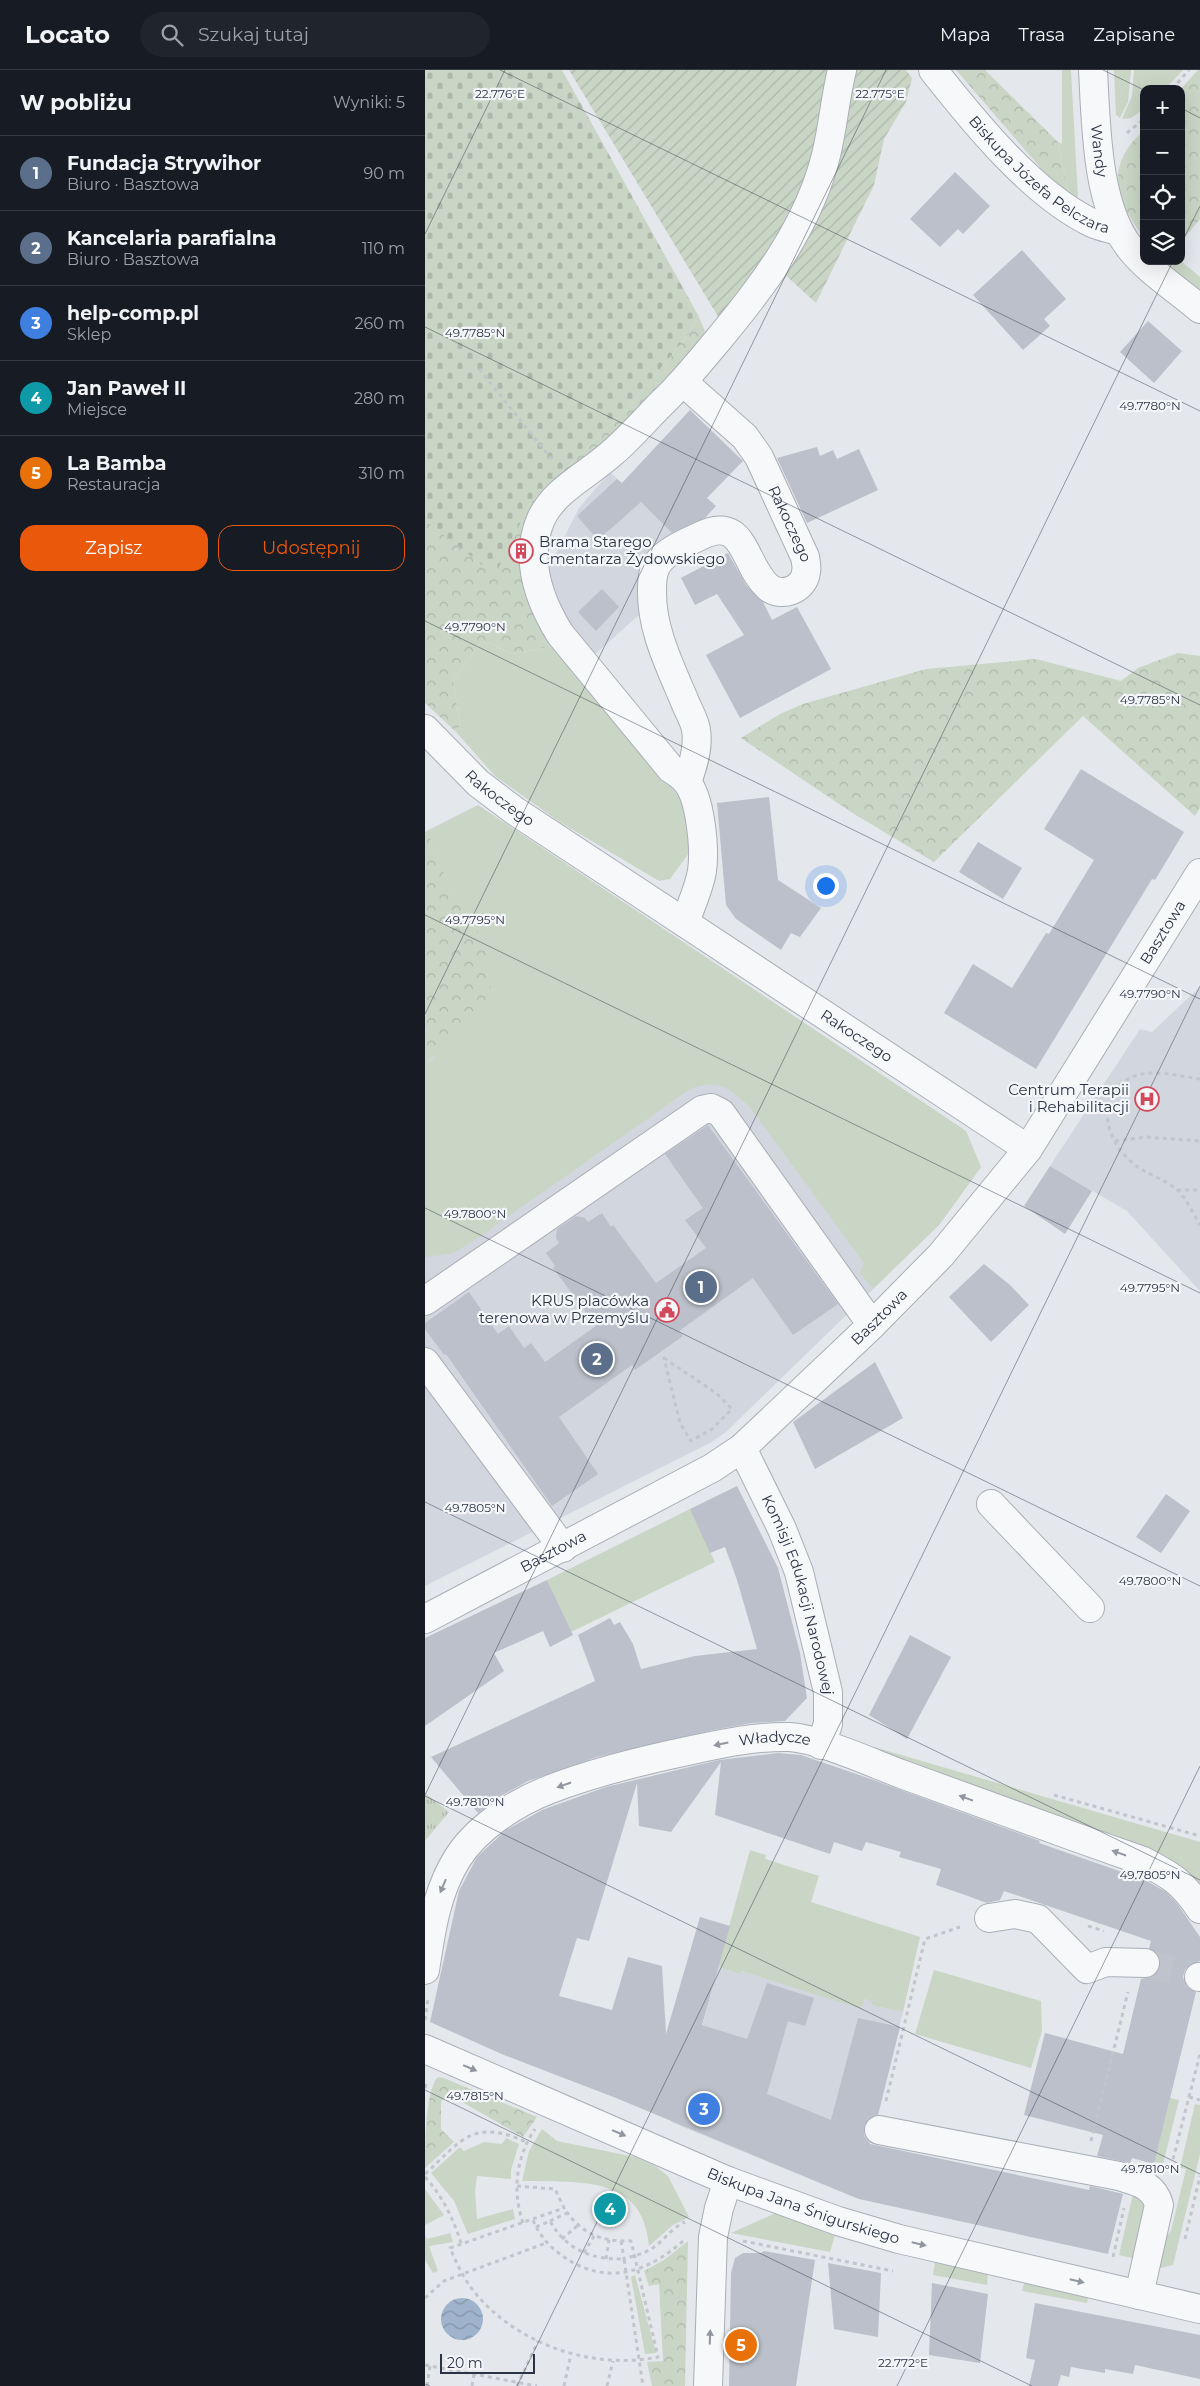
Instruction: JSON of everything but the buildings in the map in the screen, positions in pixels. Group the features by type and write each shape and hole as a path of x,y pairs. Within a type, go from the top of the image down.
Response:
{"street":[{"path":"685,923 701,873 703,848 700,820 687,782 671,769 559,634 547,614 535,572 534,550 536,535 541,518 555,498 615,451 683,382 744,308 797,228 811,199 826,156 842,70"},
{"name":"Biskupa Józefa Pelczara","path":"933,70 1021,172 1073,211 1093,223 1118,231 1147,266 1200,309"},
{"name":"Wandy","path":"1093,70 1104,188 1118,231"},
{"name":"Rakoczego","path":"683,382 745,437 759,457 805,557 806,574 801,584 793,591 783,592 770,589 761,580 743,544 733,534 721,529 711,530 681,545 655,565 652,603 658,634 696,730 695,762 687,782"},
{"name":"Rakoczego","path":"425,730 478,783 515,811 1028,1149"},
{"name":"Basztowa","path":"425,1619 712,1468 743,1448 872,1325 941,1255 1028,1149 1200,872"},
{"path":"425,1301 702,1110 711,1108 721,1113 872,1325"},
{"path":"425,1362 563,1548"},
{"name":"Komisji Edukacji Narodowej","path":"743,1448 782,1529 799,1572 828,1692 827,1724 821,1744"},
{"path":"991,1504 1090,1608"},
{"name":"Władycze","path":"427,1981 433,1915 443,1887 457,1858 479,1834 512,1809 546,1790 658,1757 733,1741 791,1737 821,1744 1143,1861 1177,1879 1189,1891 1200,1908"},
{"path":"989,1918 1015,1914 1038,1919 1087,1969 1106,1962 1137,1974"},
{"name":"Biskupa Jana Śnigurskiego","path":"425,2049 728,2181 829,2217 899,2239 1200,2309"},
{"path":"879,2130 1131,2180 1148,2186 1157,2195 1159,2205 1139,2295"},
{"path":"708,2386 713,2237 719,2208 728,2181"}],"path":[{"path":"1176,85 1189,70"},
{"path":"479,369 572,484"},
{"path":"1200,1079 1150,1072 1134,1075 1114,1092 1108,1106 1107,1123 1115,1141 1129,1160 1177,1190 1200,1226"},
{"path":"1115,1141 1146,1138 1200,1141"},
{"path":"1177,1190 1200,1190"},
{"path":"664,1358 716,1393 732,1409 712,1429 691,1441 680,1423 664,1358"},
{"path":"879,2130 925,1939 989,1918"},
{"path":"1091,2142 1137,1974"},
{"path":"425,2020 427,1981"},
{"path":"1170,2172 1200,2054"},
{"path":"1189,2097 1200,2100"},
{"path":"523,2223 518,2209 518,2165 526,2142 540,2122"},
{"path":"461,2243 444,2201 425,2176 463,2140 474,2134 485,2131 497,2132 526,2142"},
{"path":"1185,2241 1200,2176"},
{"path":"1111,2263 1131,2180"},
{"path":"517,2186 555,2189 564,2208 577,2226 594,2236 609,2240 631,2240 658,2357 613,2361 571,2354 537,2341 490,2309 462,2274 450,2248 564,2208"},
{"path":"536,2227 567,2213"},
{"path":"550,2221 562,2239 584,2253 606,2259 624,2259 652,2248 678,2225 693,2219"},
{"path":"533,2220 545,2242 573,2263 587,2270 614,2275 639,2269 659,2259 678,2245"},
{"path":"562,2239 577,2226"},
{"path":"584,2253 594,2236"},
{"path":"606,2259 609,2240"},
{"path":"621,2241 643,2386"},
{"path":"425,2298 444,2281 545,2242"},
{"path":"518,2384 537,2341"},
{"path":"564,2386 571,2354"},
{"path":"607,2386 613,2361"},
{"path":"425,2365 518,2384 537,2386"},
{"path":"427,2386 430,2366"},
{"path":"472,2386 474,2374"}],"shaded area":[{"path":"610,472 687,547 662,572 660,596 592,657 570,631 546,573 579,508"},
{"path":"478,805 966,1131 981,1167 939,1225 726,1432 710,1443 425,1586 425,832"},
{"name":"Centrum Terapii i Rehabilitacji","path":"1200,987 1200,1291 1127,1211 1050,1166 1140,1029 1152,1032"},
{"path":"718,1967 740,1974 742,1971 861,2008 865,1999 872,2002 871,2005 903,2012 856,2198 671,2122 696,2050"}],"green space":[{"path":"425,70 562,70 698,315 688,335 628,408 530,503 495,575 425,520"},
{"path":"569,70 832,70 818,157 787,232 722,323"},
{"path":"853,70 906,70 912,78 906,102 884,139 874,185 816,303 781,271"},
{"path":"956,70 985,70 1058,142 1069,195 1058,188"},
{"path":"1062,70 1071,70 1078,197 1069,195 1058,142 1062,144"},
{"path":"1114,70 1131,70 1128,102 1120,118 1116,115"},
{"path":"1134,70 1183,70 1169,85 1140,85 1140,112 1131,118 1122,119 1132,96"},
{"path":"1200,70 1200,219 1185,237 1185,85"},
{"path":"1140,134 1140,233 1126,210 1118,183 1123,157"},
{"path":"1185,264 1200,277 1200,291 1167,265"},
{"path":"698,315 705,331 694,353 578,466 541,497 556,645 513,654 492,644 481,642 453,680 460,725 456,732 425,703 425,520 495,574 530,503 628,408 688,335"},
{"path":"481,642 492,644 513,654 556,645 651,758 684,805 692,849 670,879 659,881 558,821 495,776 456,732 460,725 453,680"},
{"path":"1178,653 1200,656 1200,808 1195,816 1083,716 934,862 851,812 741,738 780,714 803,704 926,669 1036,659 1121,681 1138,668"},
{"path":"478,805 966,1131 981,1167 939,1225 873,1289 860,1273 864,1263 749,1106 729,1090 708,1084 690,1089 454,1253 427,1257 425,1254 425,1064 433,1060 486,944 453,896 427,831"},
{"path":"427,831 453,896 486,944 492,982 482,1013 425,1064 425,1033 427,1032 425,1028 425,832"},
{"path":"690,1509 715,1562 571,1632 547,1580"},
{"path":"874,1747 1200,1842 1200,1889 1174,1864 1142,1847 873,1750"},
{"path":"425,1793 449,1812 425,1841"},
{"path":"750,1850 766,1855 765,1859 819,1876 811,1902 920,1937 903,2012 871,2005 872,2002 865,1999 861,2009 742,1971 740,1974 718,1967"},
{"path":"934,1970 1041,2001 1042,2031 1031,2068 915,2034"},
{"path":"438,2077 537,2117 523,2137 450,2095 441,2101 441,2129 454,2142 425,2168 428,2106 430,2094"},
{"path":"1170,2098 1179,2100 1163,2164 1154,2162"},
{"path":"1195,2104 1200,2105 1200,2154 1173,2265 1160,2268 1162,2241 1171,2231 1186,2169 1180,2168"},
{"path":"542,2129 557,2141 635,2157 655,2166 668,2176 689,2217 673,2225 649,2246 644,2222 634,2205 621,2194 604,2187 585,2183 522,2181 529,2151"},
{"path":"506,2138 519,2144 511,2170 511,2179 477,2176 475,2191 477,2219 513,2209 515,2219 468,2234 454,2201 431,2173 460,2147 464,2151 484,2142 502,2144"},
{"path":"425,2189 444,2215 425,2225"},
{"path":"1133,2194 1142,2201 1146,2210 1136,2259 1119,2255"},
{"path":"776,2213 781,2213 836,2232 830,2252 731,2233"},
{"path":"450,2233 453,2242 429,2246 438,2271 433,2273 425,2260 425,2236 427,2239"},
{"path":"688,2241 685,2386 652,2386 647,2362 663,2361 659,2284 649,2286 644,2271 664,2260"},
{"path":"935,2262 988,2273 987,2285 933,2275"},
{"path":"635,2275 656,2353 645,2354 631,2277"},
{"path":"1025,2280 1089,2293 1087,2303 1022,2291"}],"water":[{"path":"462,2298 470,2300 479,2308 483,2319 481,2327 473,2336 462,2340 454,2338 445,2330 441,2319 443,2311 451,2302"}],"tunnel":[{"path":"1145,1963 1199,1977"}],"place":[{"name":"Brama Starego Cmentarza Żydowskiego","path":"521,551"},
{"name":"Centrum Terapii i Rehabilitacji","path":"1147,1099"},
{"name":"Fundacja Strywihor","path":"701,1287"},
{"name":"KRUS placówka terenowa w Przemyślu","path":"667,1310"},
{"name":"Kancelaria parafialna","path":"597,1359"},
{"name":"help-comp.pl","path":"704,2109"},
{"name":"Jan Paweł II","path":"610,2209"},
{"name":"La Bamba","path":"741,2345"}]}
